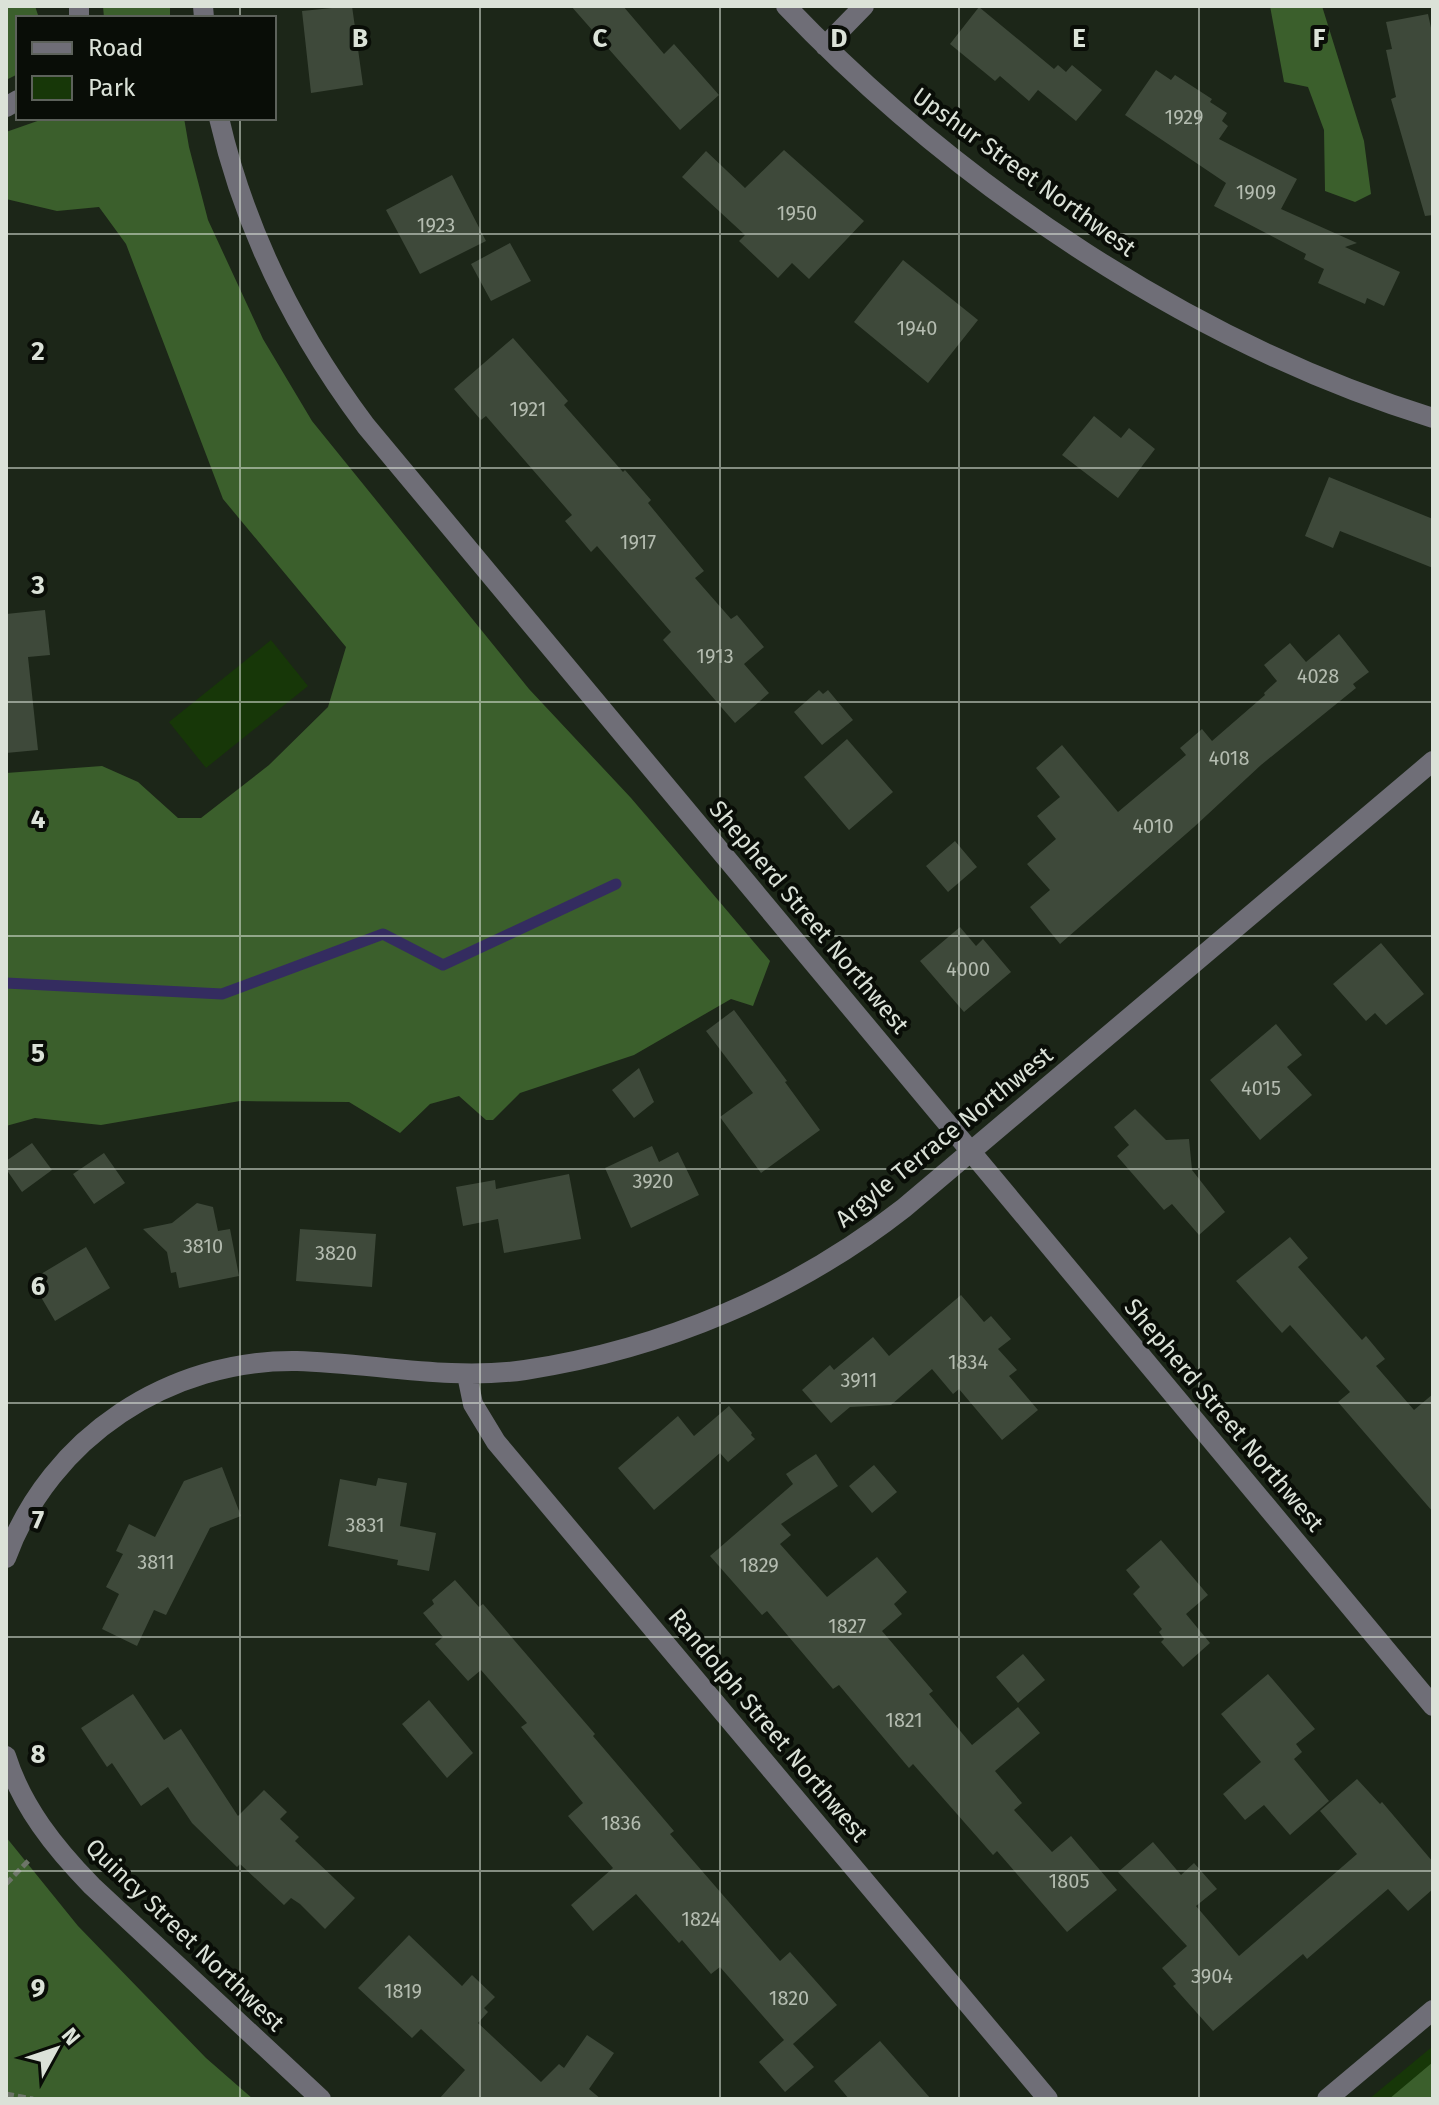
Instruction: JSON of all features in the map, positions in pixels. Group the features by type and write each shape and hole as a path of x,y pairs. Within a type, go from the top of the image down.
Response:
{"street":[{"name":"Upshur Street Northwest","path":"786,6 877,96 946,152 1116,273 1288,362 1433,418"},
{"path":"825,46 864,6"},
{"name":"Shepherd Street Northwest","path":"220,120 243,203 276,281 312,346 353,409 1433,1706"},
{"name":"Argyle Terrace Northwest","path":"6,1558 31,1506 72,1453 112,1418 169,1386 206,1372 275,1361 467,1375 525,1370 594,1357 692,1327 738,1309 809,1273 904,1208 1433,761"},
{"name":"Randolph Street Northwest","path":"467,1375 473,1404 496,1442 1048,2099"},
{"name":"Quincy Street Northwest","path":"6,1756 31,1812 65,1858 321,2099"},
{"path":"1327,2099 1433,2010"}],"path":[{"path":"6,2094 33,2099"}],"green space":[{"path":"6,6 35,6 38,16 16,16 16,75 6,80"},
{"path":"103,6 170,6 170,16 104,16"},
{"path":"1270,6 1322,6 1364,141 1371,194 1355,202 1325,191 1324,130 1308,87 1284,82"},
{"path":"40,120 184,120 208,220 263,339 312,421 529,689 631,798 770,961 753,1006 731,999 634,1055 520,1093 493,1120 486,1120 459,1096 430,1104 400,1133 349,1102 240,1101 101,1125 35,1118 6,1126 6,773 102,766 138,782 178,818 201,818 269,765 328,707 346,647 223,499 126,244 99,207 57,211 6,199 6,132"},
{"path":"271,640 308,686 206,768 169,722"},
{"path":"6,1837 78,1926 206,2058 253,2099 6,2099"},
{"path":"1433,2046 1433,2099 1369,2099 1375,2094"},
{"path":"1433,2062 1433,2099 1389,2099"}],"building":[{"path":"352,6 363,85 311,93 302,11"},
{"path":"571,6 623,6 664,54 674,44 719,95 680,130"},
{"path":"979,7 1054,69 1058,65 1066,72 1072,65 1102,90 1076,121 1038,90 1029,101 1000,76 995,81 950,44"},
{"path":"1428,14 1433,37 1433,215 1425,216 1391,99 1396,97 1386,50 1392,49 1386,22"},
{"path":"1156,70 1171,80 1175,75 1212,99 1210,102 1227,113 1222,121 1228,126 1219,139 1297,179 1281,209 1357,243 1345,247 1400,272 1384,306 1367,298 1365,304 1318,283 1324,269 1304,259 1306,254 1214,206 1226,183 1125,115"},
{"path":"784,150 864,221 809,279 792,263 778,278 739,241 745,235 682,177 706,151 745,188"},
{"path":"452,175 486,241 420,274 386,210"},
{"path":"510,243 531,281 491,301 471,264"},
{"path":"903,260 978,320 928,383 854,322"},
{"path":"513,338 568,401 564,405 651,500 648,503 704,571 695,578 731,619 737,615 764,647 744,664 769,693 735,723 663,640 671,632 597,546 591,552 565,521 572,515 486,416 481,420 454,389"},
{"path":"1094,416 1121,438 1129,428 1155,449 1118,498 1062,455"},
{"path":"1329,477 1433,519 1433,568 1340,531 1333,548 1305,536"},
{"path":"45,610 50,655 28,657 38,750 6,753 6,614"},
{"path":"1339,634 1369,672 1353,684 1356,688 1261,765 1060,944 1030,907 1050,890 1027,864 1056,839 1037,816 1060,797 1036,768 1062,745 1118,812 1186,755 1180,748 1202,729 1212,741 1265,695 1277,681 1264,665 1290,643 1306,662"},
{"path":"819,690 823,694 828,690 853,720 822,745 794,712"},
{"path":"847,739 893,792 849,830 804,777"},
{"path":"955,841 977,867 948,892 926,866"},
{"path":"960,927 976,946 983,939 1011,972 964,1012 920,961"},
{"path":"1381,943 1424,994 1386,1025 1375,1013 1366,1021 1333,984"},
{"path":"734,1010 820,1130 761,1173 720,1117 753,1093 706,1031"},
{"path":"1276,1024 1302,1055 1287,1067 1312,1095 1260,1140 1210,1080"},
{"path":"639,1068 654,1102 634,1118 612,1090"},
{"path":"1135,1109 1166,1140 1189,1139 1192,1170 1225,1212 1199,1235 1172,1204 1164,1210 1117,1156 1129,1145 1114,1127"},
{"path":"32,1143 52,1170 22,1192 6,1169 6,1161"},
{"path":"652,1146 659,1162 678,1152 699,1195 631,1228 605,1168"},
{"path":"104,1153 125,1183 94,1204 73,1174"},
{"path":"569,1174 581,1239 504,1253 498,1219 463,1226 456,1187 495,1180 496,1189"},
{"path":"197,1203 213,1207 218,1231 230,1229 239,1276 179,1288 176,1272 171,1273 167,1252 143,1229 172,1223"},
{"path":"300,1229 376,1234 372,1287 296,1281"},
{"path":"1290,1237 1308,1258 1298,1267 1362,1340 1366,1336 1385,1359 1376,1366 1414,1410 1433,1394 1433,1512 1338,1402 1350,1392 1290,1325 1282,1333 1236,1281"},
{"path":"86,1247 110,1288 55,1321 31,1280"},
{"path":"961,1295 984,1322 991,1316 1011,1339 998,1349 1017,1370 1009,1376 1038,1410 1002,1440 959,1389 953,1394 932,1369 891,1405 850,1407 831,1423 802,1390 830,1365 834,1370 873,1337 889,1356"},
{"path":"729,1406 755,1439 728,1462 720,1453 654,1510 618,1468 678,1416 694,1436"},
{"path":"816,1454 838,1486 781,1524 791,1535 780,1544 827,1597 877,1557 907,1592 894,1604 902,1614 882,1631 933,1691 929,1694 972,1745 1018,1707 1040,1733 995,1771 1022,1803 1014,1810 1052,1852 1071,1836 1117,1890 1067,1932 997,1851 993,1855 913,1764 909,1768 839,1685 833,1689 767,1611 762,1615 710,1556 793,1484 786,1474"},
{"path":"874,1465 897,1492 872,1513 849,1486"},
{"path":"222,1467 241,1516 210,1528 166,1615 154,1610 137,1646 102,1629 119,1594 106,1587 123,1554 116,1551 129,1524 155,1537 184,1481"},
{"path":"378,1478 407,1483 400,1526 436,1533 429,1571 397,1565 398,1560 328,1546 340,1479 376,1486"},
{"path":"1161,1540 1208,1595 1186,1614 1210,1643 1183,1667 1161,1642 1164,1639 1159,1632 1162,1629 1133,1594 1140,1587 1126,1570"},
{"path":"455,1580 479,1607 483,1604 595,1734 593,1736 674,1831 670,1834 780,1961 790,1952 837,2005 793,2044 814,2067 785,2092 759,2062 784,2040 720,1967 711,1974 636,1894 593,1931 571,1905 613,1868 568,1816 583,1803 521,1727 527,1723 481,1670 468,1681 435,1644 443,1637 423,1613 434,1604 432,1600"},
{"path":"1023,1654 1045,1680 1018,1703 996,1677"},
{"path":"1268,1674 1315,1729 1296,1744 1302,1752 1294,1759 1329,1801 1290,1835 1264,1805 1245,1820 1223,1794 1261,1762 1221,1714"},
{"path":"133,1694 164,1740 181,1729 238,1816 264,1790 287,1812 280,1819 299,1837 295,1841 355,1898 325,1929 300,1904 291,1898 284,1905 240,1864 237,1867 192,1823 168,1787 141,1806 112,1763 107,1767 81,1728"},
{"path":"429,1700 473,1753 447,1778 402,1724"},
{"path":"1357,1779 1380,1804 1382,1802 1433,1862 1433,1889 1408,1911 1388,1889 1307,1959 1303,1954 1213,2031 1173,1986 1176,1984 1162,1968 1187,1946 1118,1872 1153,1842 1181,1875 1194,1863 1217,1889 1196,1906 1239,1956 1357,1854 1320,1811"},
{"path":"409,1935 462,1986 472,1975 495,1997 484,2008 488,2012 478,2023 541,2082 559,2064 564,2068 587,2035 614,2053 589,2089 601,2099 439,2099 465,2070 421,2029 412,2038 358,1988"},
{"path":"880,2041 931,2099 849,2099 834,2081"}],"waterway":[{"path":"6,983 222,994 383,934 443,965 616,884"}]}
